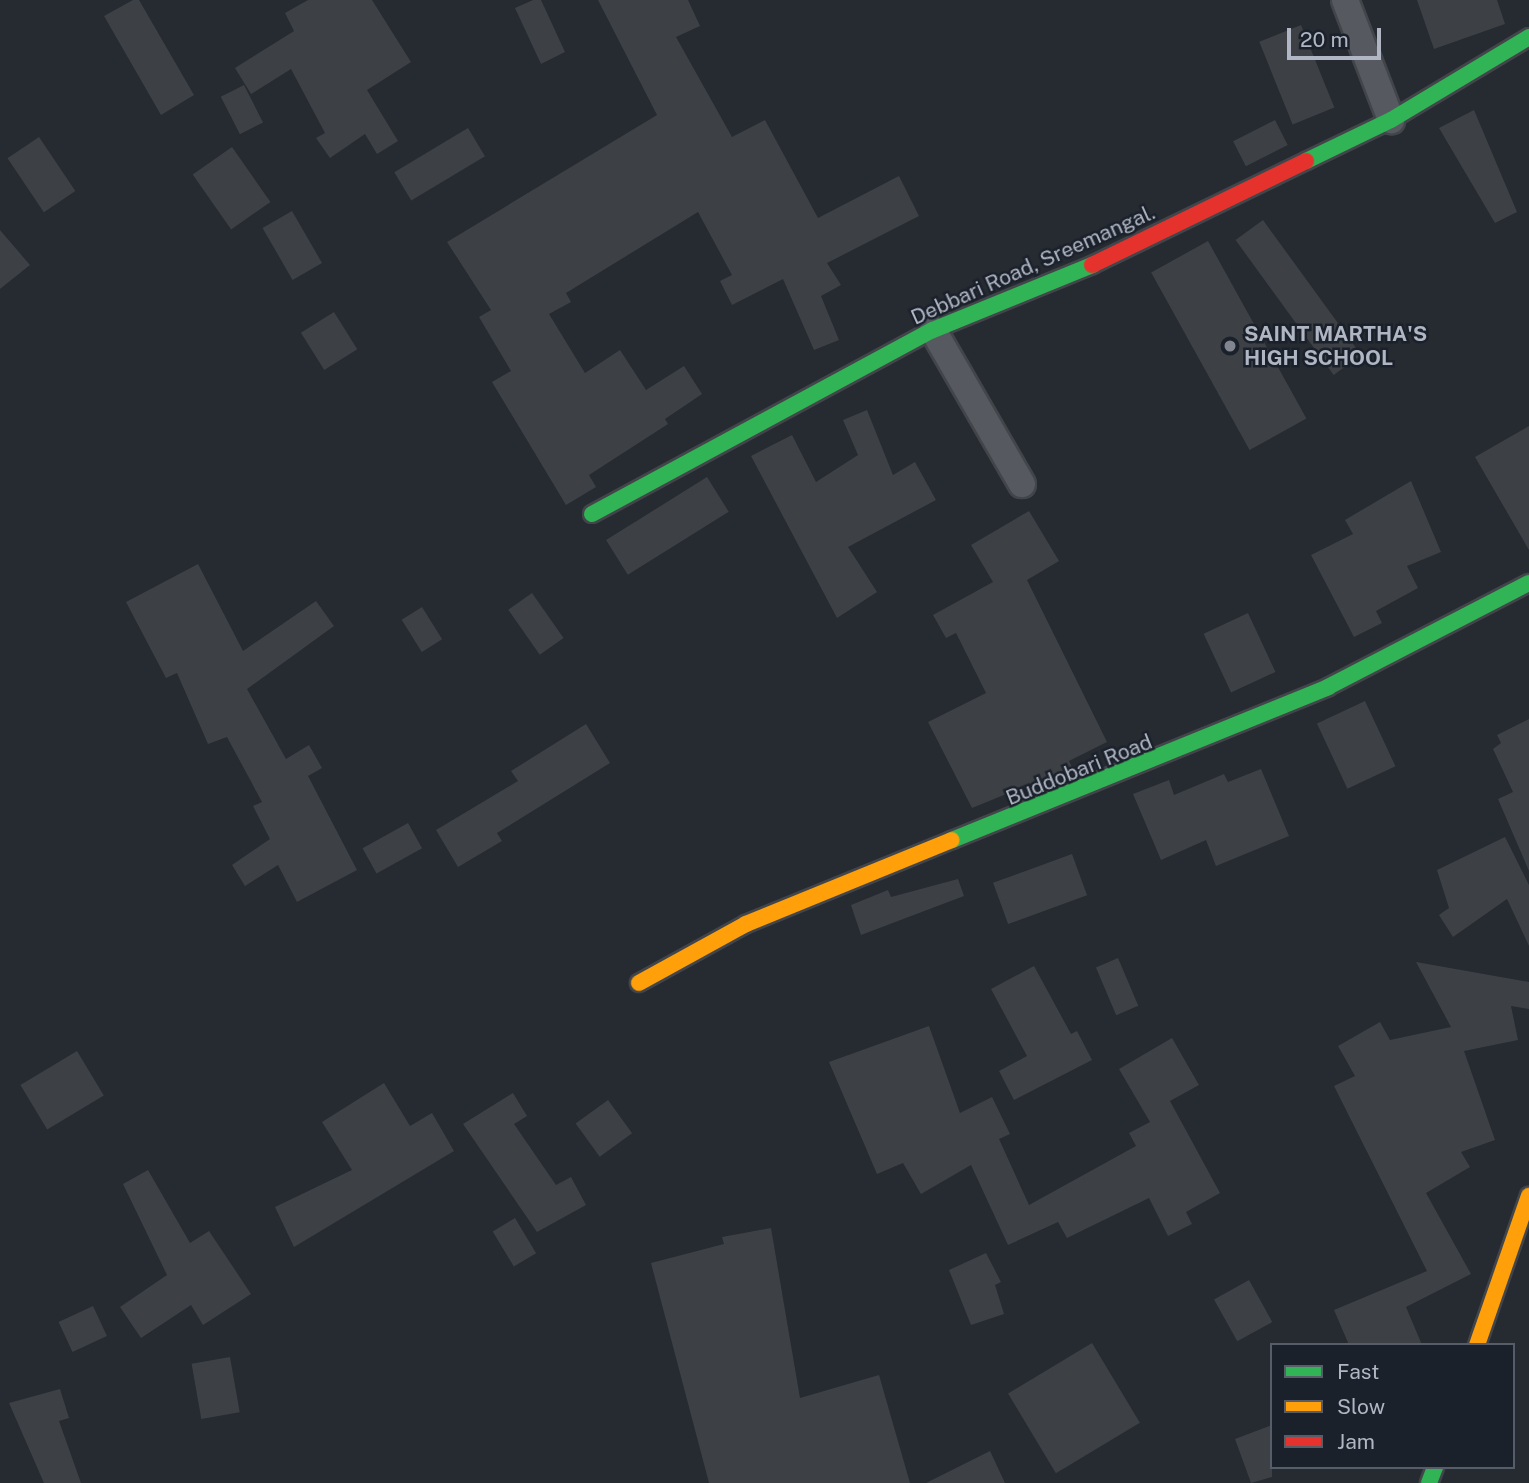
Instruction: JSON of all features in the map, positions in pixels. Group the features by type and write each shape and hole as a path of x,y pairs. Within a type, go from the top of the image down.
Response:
{"main road":[{"name":"Debbari Road, Sreemangal.","path":"592,514 933,330 1071,275 1391,120 1529,37"},
{"name":"Buddobari Road","path":"639,983 746,924 1328,687 1529,583"},
{"path":"1478,1343 1523,1233 1529,1196"}],"street":[{"path":"1345,0 1391,120"},
{"path":"933,330 1022,484"}],"building":[{"path":"133,0 139,0 194,95 161,115 104,16"},
{"path":"308,0 372,0 411,62 367,90 398,141 377,154 365,134 330,158 316,138 325,133 291,69 251,94 235,68 294,31 285,13"},
{"path":"533,0 541,0 565,52 541,64 515,8"},
{"path":"598,0 688,0 700,26 676,37 732,137 765,120 818,218 899,176 919,216 827,263 841,285 821,296 839,340 814,350 783,279 732,305 720,281 732,275 698,212 566,293 571,302 549,314 585,373 620,350 646,390 684,366 702,394 665,419 668,424 589,475 596,487 566,505 492,382 511,371 479,317 491,310 447,242 657,115"},
{"path":"1417,0 1497,0 1505,24 1434,49"},
{"path":"1301,25 1334,108 1293,124 1259,42"},
{"path":"244,85 263,122 240,134 221,97"},
{"path":"1474,110 1517,212 1495,223 1439,128"},
{"path":"1275,120 1288,145 1246,166 1233,141"},
{"path":"468,128 485,156 411,201 394,172"},
{"path":"39,137 75,191 44,212 7,158"},
{"path":"232,147 270,202 231,229 193,175"},
{"path":"292,211 322,263 293,280 263,228"},
{"path":"1263,220 1361,355 1334,375 1235,240"},
{"path":"0,230 30,265 0,289"},
{"name":"SAINT MARTHA'S HIGH SCHOOL","path":"1208,241 1306,419 1250,450 1151,273"},
{"path":"334,312 357,349 324,370 301,333"},
{"path":"867,410 893,475 915,462 936,500 848,547 877,592 837,618 751,456 792,435 816,482 858,455 843,420"},
{"path":"1529,426 1529,550 1475,457"},
{"path":"707,477 729,512 628,575 606,540"},
{"path":"1411,481 1441,552 1407,566 1418,588 1376,611 1382,623 1354,637 1311,555 1353,534 1345,520"},
{"path":"1029,511 1059,561 1027,580 1107,742 1069,761 1072,767 972,808 928,722 986,693 956,633 946,638 933,615 993,582 971,545"},
{"path":"198,564 243,651 316,601 334,626 247,689 286,759 309,745 322,768 308,776 357,870 297,902 278,865 245,886 232,865 270,839 253,806 262,802 227,737 208,744 177,673 166,678 126,602"},
{"path":"532,593 564,638 540,655 508,610"},
{"path":"422,607 442,639 422,652 402,620"},
{"path":"1248,613 1275,672 1231,693 1204,634"},
{"path":"1365,701 1395,766 1347,789 1317,723"},
{"path":"1529,719 1529,871 1498,799 1513,792 1493,749 1501,743 1497,735"},
{"path":"586,724 610,763 497,833 502,841 458,867 436,830 518,781 511,771"},
{"path":"1261,769 1289,836 1216,866 1206,840 1161,860 1133,794 1169,780 1174,795 1224,774 1228,782"},
{"path":"408,823 422,848 377,874 363,848"},
{"path":"1505,837 1529,885 1529,946 1507,899 1453,937 1439,915 1449,908 1437,870"},
{"path":"1072,854 1087,895 1008,924 993,883"},
{"path":"958,879 964,896 861,935 851,905 888,890 891,897"},
{"path":"1118,958 1138,1006 1116,1015 1096,967"},
{"path":"1416,962 1529,982 1529,1009 1511,1006 1518,1040 1464,1051 1495,1140 1461,1152 1470,1167 1426,1193 1471,1274 1406,1307 1421,1343 1348,1343 1334,1310 1427,1271 1334,1086 1355,1076 1338,1046 1380,1022 1390,1040 1451,1027"},
{"path":"1034,966 1071,1034 1077,1031 1092,1060 1014,1100 999,1071 1027,1056 991,989"},
{"path":"929,1026 960,1113 992,1097 1010,1134 999,1139 1029,1205 1136,1146 1129,1133 1150,1122 1119,1069 1172,1038 1199,1085 1170,1101 1220,1193 1186,1212 1192,1224 1168,1236 1149,1198 1067,1238 1058,1222 1008,1245 971,1165 921,1194 903,1163 877,1174 829,1062"},
{"path":"77,1051 104,1096 47,1130 20,1085"},
{"path":"384,1083 410,1126 432,1113 454,1151 294,1247 275,1207 352,1170 322,1122"},
{"path":"513,1093 527,1116 514,1124 556,1185 571,1177 586,1205 537,1232 463,1124"},
{"path":"608,1100 632,1133 600,1157 576,1124"},
{"path":"148,1170 190,1243 209,1231 251,1294 203,1325 191,1305 141,1338 120,1307 167,1275 123,1184"},
{"path":"515,1218 536,1253 514,1267 493,1231"},
{"path":"771,1228 800,1398 879,1375 910,1483 709,1483 651,1263 724,1244 722,1237"},
{"path":"986,1253 1001,1282 995,1285 1004,1314 971,1325 949,1270"},
{"path":"1249,1280 1272,1322 1237,1341 1214,1299"},
{"path":"93,1306 107,1336 73,1352 59,1322"},
{"path":"1092,1343 1140,1423 1056,1473 1008,1393"},
{"path":"230,1357 240,1412 201,1419 192,1364"},
{"path":"60,1389 69,1418 59,1421 81,1483 44,1483 9,1403"},
{"path":"1270,1426 1272,1477 1251,1483 1235,1439"},
{"path":"990,1451 1005,1483 926,1483"}],"traffic: fast":[{"path":"1306,161 1391,120 1529,37"},
{"path":"592,514 933,330 1092,265"},
{"path":"952,840 1328,687 1529,583"},
{"path":"1429,1483 1434,1469"}],"traffic: slow":[{"path":"639,983 746,924 952,840"},
{"path":"1478,1343 1529,1196"}],"traffic: jam":[{"path":"1092,265 1306,161"}],"place":[{"name":"SAINT MARTHA'S HIGH SCHOOL","path":"1230,346"}]}
